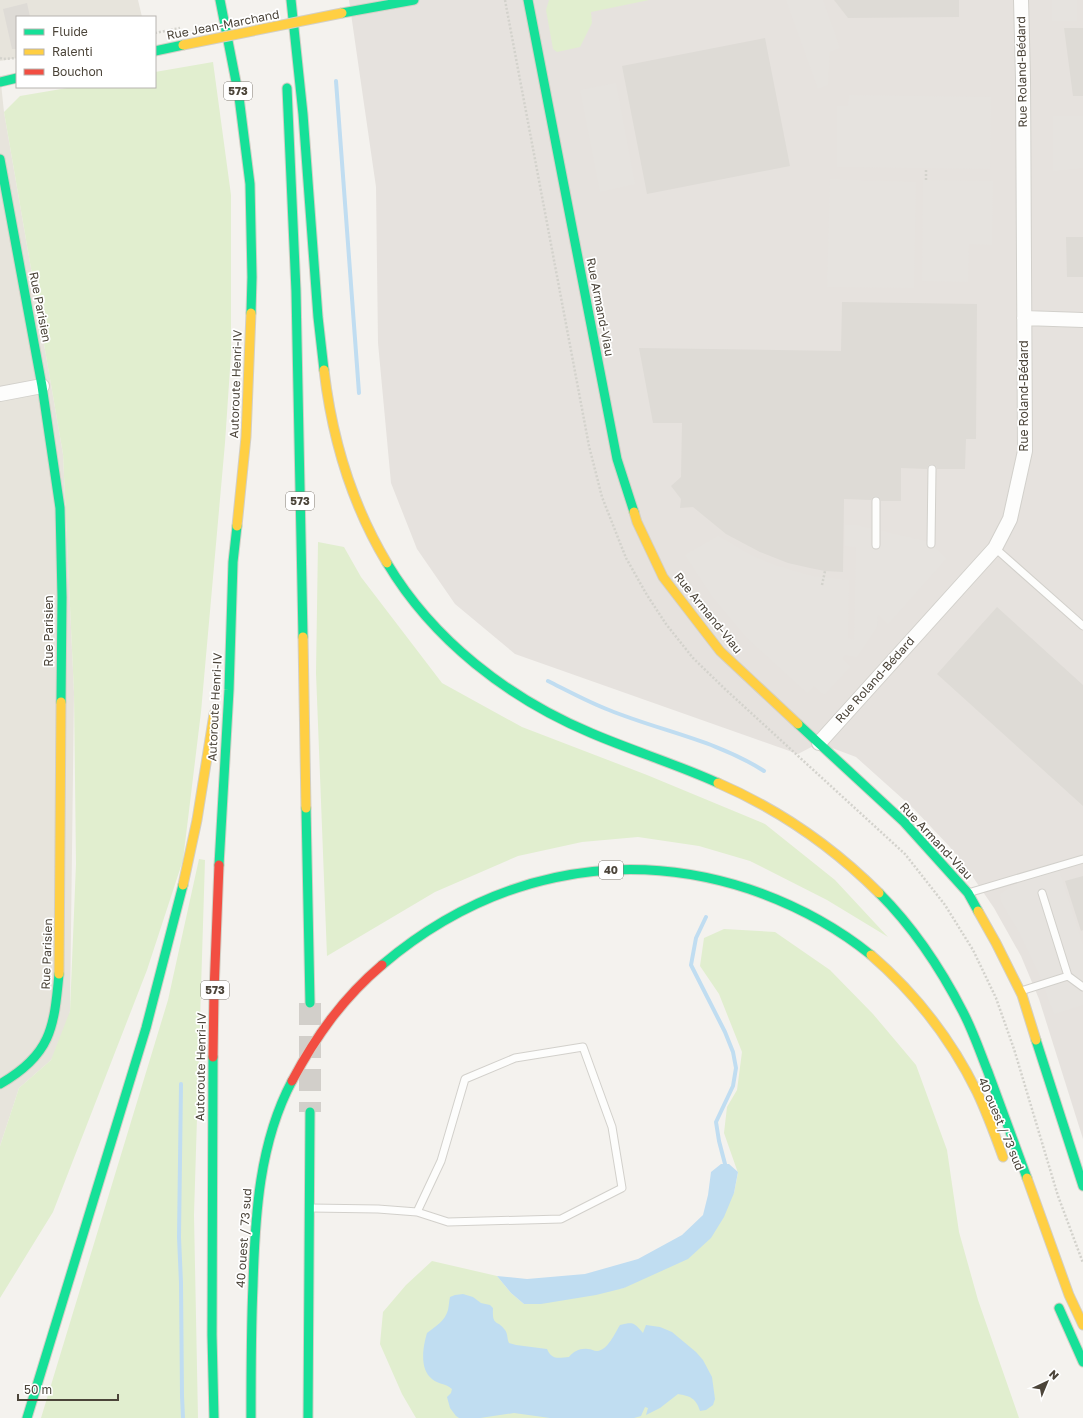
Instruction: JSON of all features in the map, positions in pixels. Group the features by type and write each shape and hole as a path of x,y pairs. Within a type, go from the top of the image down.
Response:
{"main road":[{"name":"Autoroute Henri-IV","path":"214,1418 212,1335 212,1170 214,1000 221,826 229,690 233,562 246,437 252,277 250,184 239,97 220,0"},
{"path":"291,0 306,129 323,368 334,428 343,465 361,512 384,558 404,588 427,618 481,669 506,688 538,707 575,726 617,744 708,778 744,794 813,835 851,866 877,891 925,948 963,1013 998,1099 1069,1295 1083,1325"},
{"name":"Rue Jean-Marchand","path":"156,50 414,0"},
{"name":"Rue Armand-Viau","path":"528,0 617,459 637,522 663,577 720,651 904,822 968,893 996,943 1020,991 1083,1186"},
{"path":"278,14 281,35"},
{"name":"573","path":"286,76 296,291 310,1003"},
{"path":"0,82 16,78"},
{"name":"Rue Parisien","path":"0,159 42,386 60,508 62,597 60,967 54,1021 44,1045 29,1065 0,1084"},
{"path":"220,665 233,562"},
{"path":"27,1418 141,1047 160,980 192,840 210,745 216,701"},
{"name":"40 ouest / 73 sud","path":"251,1418 254,1237 260,1183 269,1142 287,1092 303,1060 325,1027 347,998 372,973 397,951 434,926 461,910 494,895 535,882 576,873 617,869 672,872 725,882 762,893 826,924 867,952 892,973 931,1018 947,1041 977,1092 1006,1165"},
{"path":"308,1418 310,1112"},
{"path":"1056,1299 1083,1362"}],"street":[{"name":"Rue Roland-Bédard","path":"819,742 995,548 1010,519 1025,451 1023,78 1021,0"},
{"path":"1024,318 1083,320"},
{"path":"0,394 42,386"}],"lane":[{"path":"931,544 932,469"},
{"path":"876,500 876,545"},
{"path":"995,548 1083,626"},
{"path":"968,893 1083,859"},
{"path":"1042,893 1068,976 1083,986"},
{"path":"1020,991 1068,976"},
{"path":"310,1208 378,1209 417,1212 448,1222 561,1219 622,1188 612,1127 583,1047 515,1058 465,1079 441,1161 417,1212"}],"path":[{"path":"505,0 589,446 602,497 626,558 662,618 693,658 724,689 905,854 954,918 973,950 996,998 1014,1049 1058,1196 1083,1263"},
{"path":"156,33 180,28"},
{"path":"0,58 16,58"},
{"path":"926,168 926,180"},
{"path":"822,585 825,571"}],"shaded area":[{"path":"0,0 138,0 142,16 16,16 16,58 0,61"},
{"path":"349,0 1083,0 1083,1139 1039,999 1021,956 994,908 966,867 949,846 914,809 856,757 819,743 798,754 515,654 455,604 417,549 391,483 378,343 376,187"},
{"path":"786,0 823,0 840,48 830,52 828,85 818,89"},
{"path":"1052,0 1077,0 1077,21 1052,21"},
{"path":"0,74 4,112 63,454 74,693 70,1011 65,1037 51,1060 19,1088 0,1146"},
{"path":"616,83 635,184 600,192 580,90"},
{"path":"849,95 991,97 990,169 837,167 837,106 848,106"},
{"path":"1053,116 1083,116 1083,168 1053,171"},
{"path":"830,179 916,182 914,288 827,287"},
{"path":"923,180 993,181 992,245 969,244 968,282 922,281"},
{"path":"845,525 857,525 929,542 946,559 888,624 878,614 877,627 857,657 845,655 842,659 850,667 824,695 814,686 807,693 747,638 712,596 685,555 718,536 755,557 775,565 812,576 849,580 848,638 854,640 856,547 845,546"},
{"path":"1059,870 1083,945 1083,1005 1054,1014 1040,976 1019,932 1001,902 1000,894 1016,884"}],"green space":[{"path":"549,0 649,0 591,12 592,23 580,47 557,52 553,49 546,10"},
{"path":"213,62 231,195 231,354 225,443 201,712 183,860 147,970 53,1212 0,1298 0,1146 19,1088 51,1060 70,1011 76,864 74,693 63,454 4,112 20,96 67,88 156,88 156,72"},
{"path":"318,542 344,547 361,577 442,683 522,727 647,775 765,824 835,880 888,937 827,900 750,861 699,846 638,837 582,842 518,856 435,892 327,956 316,673"},
{"path":"199,859 205,860 194,1215 198,1418 41,1418 168,1000"},
{"path":"724,929 775,932 830,970 873,1014 916,1065 947,1150 959,1232 978,1300 1019,1418 416,1418 402,1394 380,1344 383,1312 406,1285 432,1261 497,1276 511,1293 524,1304 624,1288 734,1193 738,1173 724,1133 727,1107 737,1090 742,1052 719,994 700,966 704,938"}],"water":[{"path":"721,1164 729,1164 738,1172 734,1193 724,1217 711,1238 688,1259 624,1288 596,1295 541,1304 524,1304 511,1293 497,1276 527,1279 585,1274 638,1259 682,1235 703,1215 708,1195 711,1172"},
{"path":"463,1294 473,1297 481,1303 490,1305 493,1308 493,1318 507,1333 509,1343 547,1349 553,1357 556,1358 569,1357 582,1349 597,1351 605,1348 611,1341 620,1325 624,1324 631,1323 643,1333 646,1325 660,1327 672,1332 696,1352 703,1360 712,1377 715,1399 713,1405 706,1410 700,1411 697,1403 692,1398 678,1394 660,1408 646,1415 648,1408 645,1407 641,1416 634,1418 550,1418 514,1413 480,1418 459,1418 450,1408 447,1397 451,1393 452,1389 434,1381 428,1375 425,1369 423,1351 427,1333 440,1323 447,1314 450,1297"}],"building":[{"path":"834,0 959,0 959,17 848,18"},
{"path":"27,3 30,16 16,16 16,49 12,49 3,9"},
{"path":"1064,28 1083,28 1083,96 1073,96"},
{"path":"765,38 790,166 647,194 622,66"},
{"path":"1066,237 1083,237 1083,277 1067,277"},
{"path":"842,302 977,304 976,439 966,439 965,469 937,469 936,466 932,464 929,465 927,469 901,468 901,501 881,501 879,497 876,496 871,500 844,499 843,572 825,571 788,563 760,552 726,534 693,507 680,508 681,499 671,486 681,477 682,423 653,423 639,348 841,351"},
{"path":"997,607 1083,685 1083,806 937,674"},
{"path":"1083,876 1083,930 1081,931 1065,881"}],"waterway":[{"path":"336,81 359,393"},
{"path":"548,681 609,710 727,751 764,771"},
{"path":"706,917 696,938 691,965 725,1032 733,1052 736,1068 733,1086 716,1122 725,1164"},
{"path":"181,1084 179,1237 183,1418"}],"tunnel":[{"path":"310,1003 310,1112"}],"traffic: fast":[{"path":"220,0 239,97 250,184 252,277 251,313"},
{"path":"291,0 303,114 318,317 324,370"},
{"path":"342,13 414,0"},
{"path":"528,0 617,459 634,512"},
{"path":"156,51 183,45"},
{"path":"0,82 16,78"},
{"path":"287,88 296,291 303,637"},
{"path":"0,159 42,386 60,508 62,597 61,702"},
{"path":"219,865 229,690 233,562 237,526"},
{"path":"387,563 406,591 427,617 475,664 502,684 560,719 623,746 718,783"},
{"path":"798,724 904,822 968,893 978,911"},
{"path":"306,808 310,1003"},
{"path":"382,965 423,934 465,910 509,891 555,878 603,871 651,870 700,876 749,889 765,895 828,925 871,955"},
{"path":"27,1418 146,1028 183,885"},
{"path":"879,893 915,934 926,949 963,1012 988,1072 1027,1178"},
{"path":"0,1084 30,1062 40,1051 47,1038 52,1025 55,1010 59,974"},
{"path":"1036,1040 1083,1186"},
{"path":"213,1057 212,1335 214,1418"},
{"path":"251,1418 252,1302 255,1233 261,1180 272,1129 292,1081"},
{"path":"308,1418 310,1112"},
{"path":"1059,1308 1083,1362"}],"traffic: slow":[{"path":"183,45 342,13"},
{"path":"237,526 246,437 251,313"},
{"path":"324,370 332,420 345,470 363,517 387,563"},
{"path":"634,512 637,522 663,577 720,651 798,724"},
{"path":"303,637 306,808"},
{"path":"59,974 61,702"},
{"path":"183,885 197,820 214,714"},
{"path":"718,783 762,805 803,830 823,844 879,893"},
{"path":"978,911 1022,995 1036,1040"},
{"path":"871,955 917,1001 944,1035 967,1072 981,1100 1003,1157"},
{"path":"1027,1178 1069,1295 1083,1325"}],"traffic: jam":[{"path":"213,1057 219,865"},
{"path":"292,1081 301,1064 331,1018 355,991 382,965"}]}
